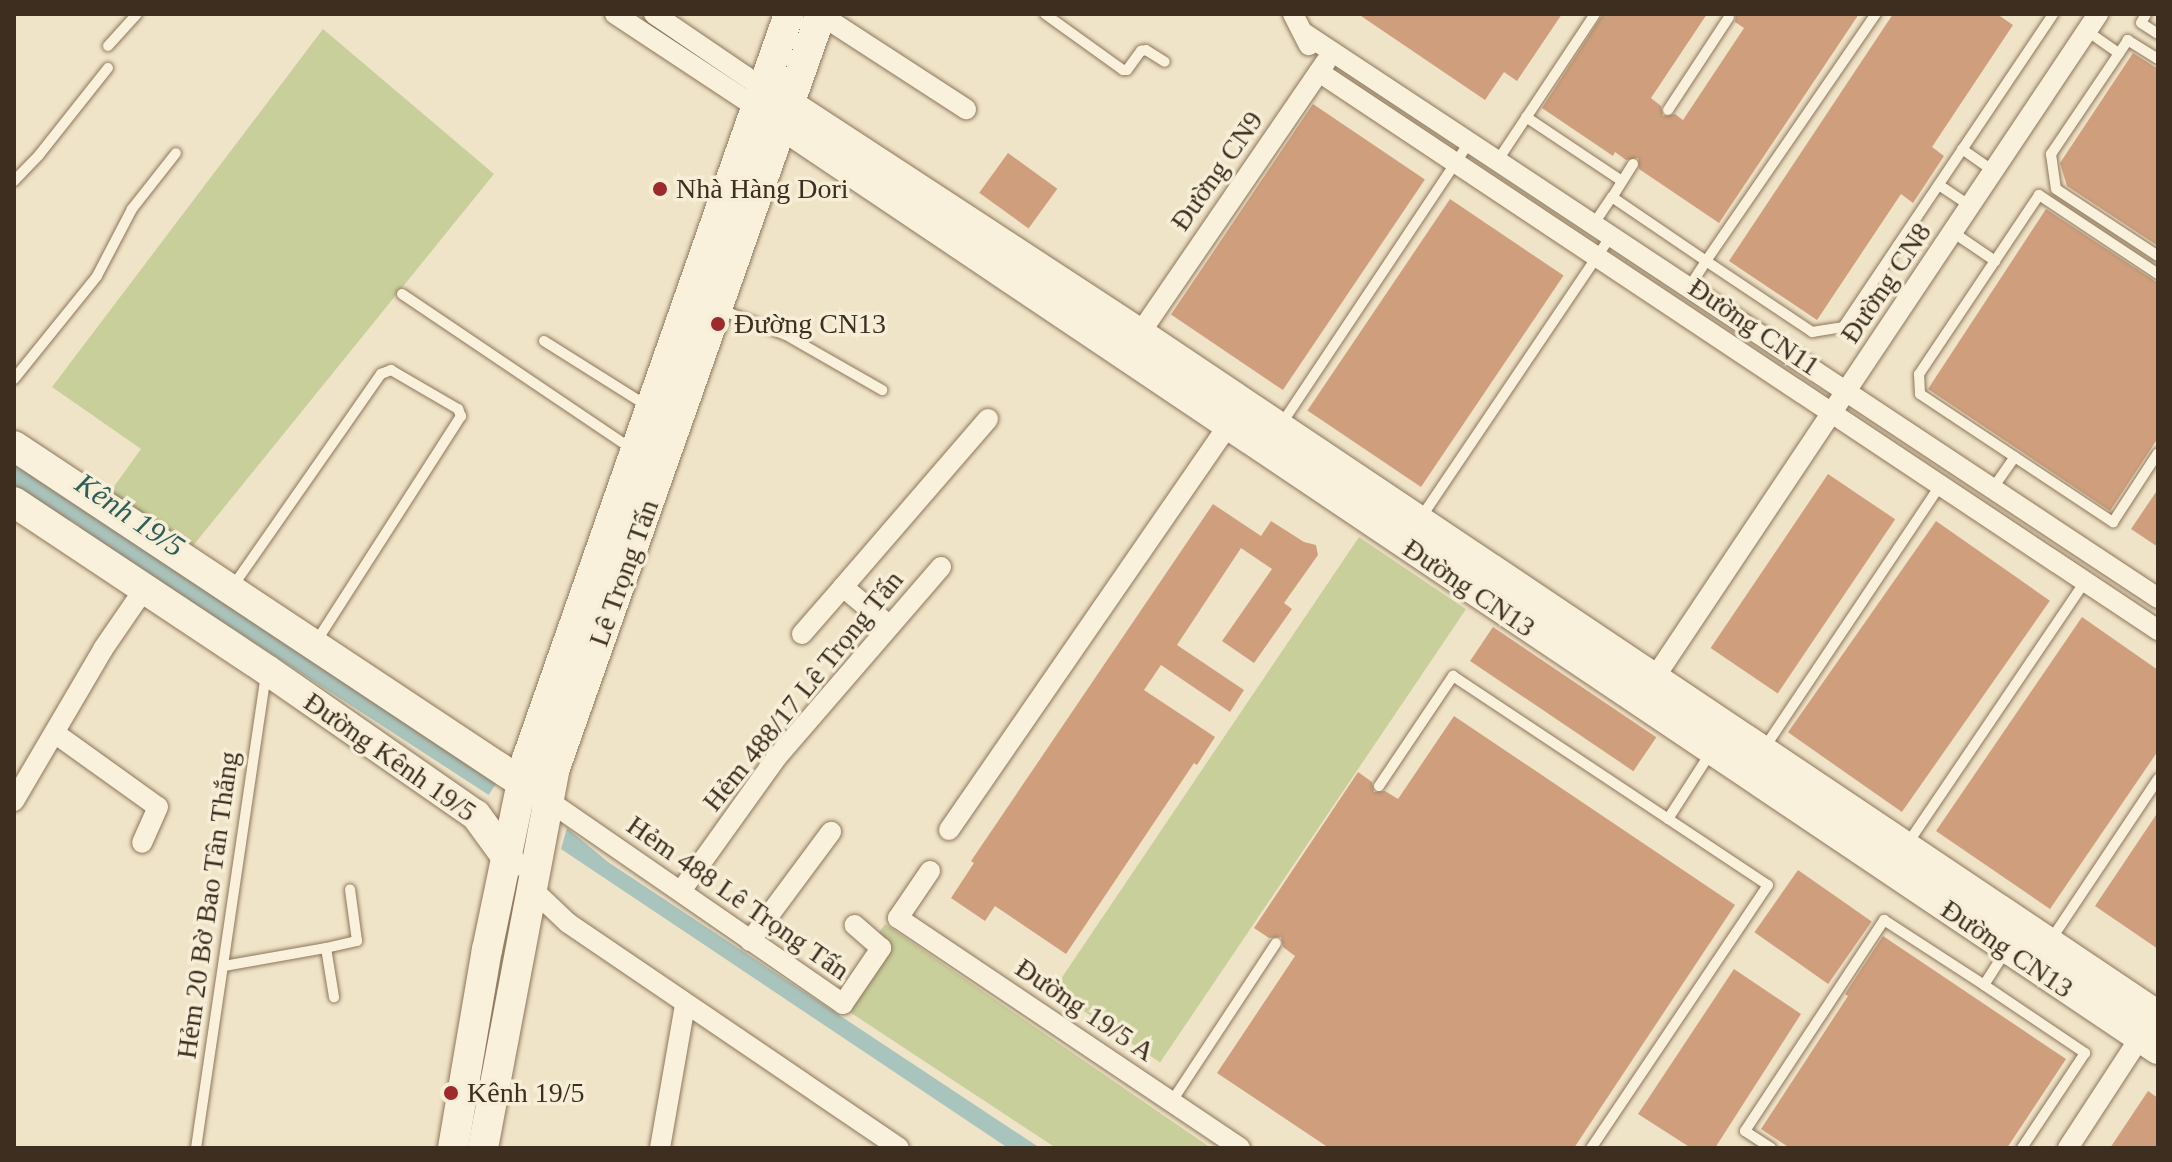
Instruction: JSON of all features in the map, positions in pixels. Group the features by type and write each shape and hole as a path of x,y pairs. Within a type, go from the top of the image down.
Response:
{"street":[{"path":"615,14 760,97"},
{"path":"654,14 760,97"},
{"name":"Lê Trọng Tấn","path":"453,1148 521,782 634,450 789,14"},
{"path":"821,14 966,109"},
{"name":"Lê Trọng Tấn","path":"483,1148 546,799 821,14"},
{"path":"1293,14 1319,72"},
{"name":"Đường CN8","path":"1646,690 2093,22"},
{"name":"Đường CN11","path":"1304,33 2158,598"},
{"name":"Đường CN9","path":"1132,344 1332,51"},
{"name":"Đường CN11","path":"1319,72 2158,630"},
{"name":"Đường CN13","path":"760,97 1646,690 1761,751 2049,943 2154,1025"},
{"name":"Đường CN13","path":"1132,344 1228,426 1271,439 1419,521 1646,690 1712,751 2007,949 2154,1025"},
{"path":"802,634 988,419"},
{"path":"949,830 1228,426"},
{"name":"Đường Kênh 19/5","path":"14,446 145,588 476,815 530,887 568,923 899,1148"},
{"name":"Đường Kênh 19/5","path":"14,502 80,517 230,590 546,799"},
{"name":"Hẻm 488/17 Lê Trọng Tấn","path":"681,891 777,757 941,567"},
{"path":"843,587 890,626"},
{"path":"14,801 98,658 145,588"},
{"path":"56,734 158,807 142,843"},
{"name":"Hẻm 488 Lê Trọng Tấn","path":"546,799 843,1004 881,948 855,925"},
{"path":"750,941 831,832"},
{"name":"Đường 19/5 A","path":"930,871 898,918 1240,1148"},
{"path":"660,1148 685,1005"},
{"path":"2068,1148 2154,1025"}],"lane":[{"path":"108,46 137,14"},
{"path":"1045,14 1123,70 1127,70 1141,51 1146,50 1165,62"},
{"path":"1498,160 1595,14"},
{"path":"1688,289 1876,14"},
{"path":"1612,197 1812,332 1843,327 2053,14"},
{"path":"2146,14 2141,23 2158,34"},
{"path":"1668,110 1729,17"},
{"path":"2093,22 2119,53"},
{"path":"2158,59 2128,40 2051,154 2056,189 2158,256"},
{"path":"14,181 39,155 108,68"},
{"path":"1526,117 1622,181"},
{"path":"1271,439 1470,141"},
{"path":"1962,149 1994,172"},
{"path":"14,379 97,276 132,209 176,153"},
{"path":"1419,521 1597,256 1612,197 1633,164"},
{"path":"1939,185 1971,206"},
{"path":"2158,274 2039,195 1919,374 1920,394 2113,522 2158,453"},
{"path":"1954,233 1995,261"},
{"path":"402,294 634,450"},
{"path":"717,308 786,335 882,390"},
{"path":"544,341 651,408"},
{"path":"230,590 381,374 391,370 458,409 461,416 314,645"},
{"path":"1993,488 2015,457"},
{"path":"1761,751 1940,486"},
{"path":"1905,848 2085,582"},
{"name":"Hẻm 20 Bờ Bao Tân Thắng","path":"196,1148 267,670"},
{"path":"1379,786 1453,676 1768,885 1591,1148"},
{"path":"1668,819 1712,751"},
{"path":"2049,943 2158,779"},
{"path":"224,966 357,941 350,889"},
{"path":"1771,1148 1745,1131 1884,920 2085,1053 2022,1148"},
{"path":"1172,1101 1276,943"},
{"path":"326,948 334,997"},
{"path":"1984,985 2007,949"}],"green space":[{"path":"323,29 494,174 192,547 110,492 141,449 52,387"},
{"path":"1359,537 1466,609 1160,1063 1053,990"},
{"path":"885,924 1211,1148 1056,1148 833,1001"}],"water":[{"path":"14,460 81,504 69,522 14,485"},
{"path":"90,511 500,777 489,795 79,529"},
{"path":"567,828 608,862 1040,1148 1008,1148 561,849"}],"building":[{"path":"1358,14 1562,14 1517,81 1504,72 1485,100"},
{"path":"1603,14 1707,14 1651,98 1661,106 1663,116 1675,114 1683,120 1744,28 1735,22 1736,14 1859,14 1719,223 1639,169 1638,158 1626,160 1615,152 1613,156 1542,108"},
{"path":"1893,14 1997,14 2013,25 1932,147 1944,156 1913,203 1901,194 1817,320 1729,261"},
{"path":"2133,53 2158,69 2158,246 2067,186 2060,163"},
{"path":"1313,104 1425,179 1283,390 1171,315"},
{"path":"1008,153 1057,189 1029,228 979,193"},
{"path":"1450,199 1564,276 1421,487 1307,410"},
{"path":"2046,209 2158,283 2158,438 2110,511 1928,389"},
{"path":"1828,474 1895,519 1778,693 1711,648"},
{"path":"2158,489 2158,547 2131,529"},
{"path":"1213,504 1261,536 1271,521 1304,542 1316,545 1318,555 1284,603 1292,609 1254,663 1222,641 1272,569 1241,548 1177,645 1244,690 1230,712 1161,665 1144,690 1215,737 1197,765 1194,763 1066,954 995,906 985,921 951,898 974,863 971,861"},
{"path":"1936,521 2050,601 1902,812 1788,732"},
{"path":"2082,617 2158,670 2158,751 2050,909 1936,831"},
{"path":"1493,627 1656,737 1633,771 1470,661"},
{"path":"1454,716 1735,905 1574,1148 1329,1148 1217,1073 1295,956 1283,947 1281,937 1269,938 1254,928 1358,772 1372,782 1374,792 1385,791 1398,799"},
{"path":"2158,812 2158,949 2095,906"},
{"path":"1798,870 1872,922 1828,984 1754,932"},
{"path":"1883,936 2066,1059 2007,1148 1790,1148 1761,1129 1848,996 1845,994"},
{"path":"1734,969 1801,1014 1715,1148 1691,1148 1638,1114"},
{"path":"2148,1091 2158,1098 2158,1148 2110,1148"}],"waterway":[{"name":"Kênh 19/5","path":"14,471 103,531"}],"place":[{"name":"Nhà Hàng Dori","path":"660,189"},
{"name":"Đường CN13","path":"718,324"},
{"name":"Kênh 19/5","path":"451,1093"}]}
